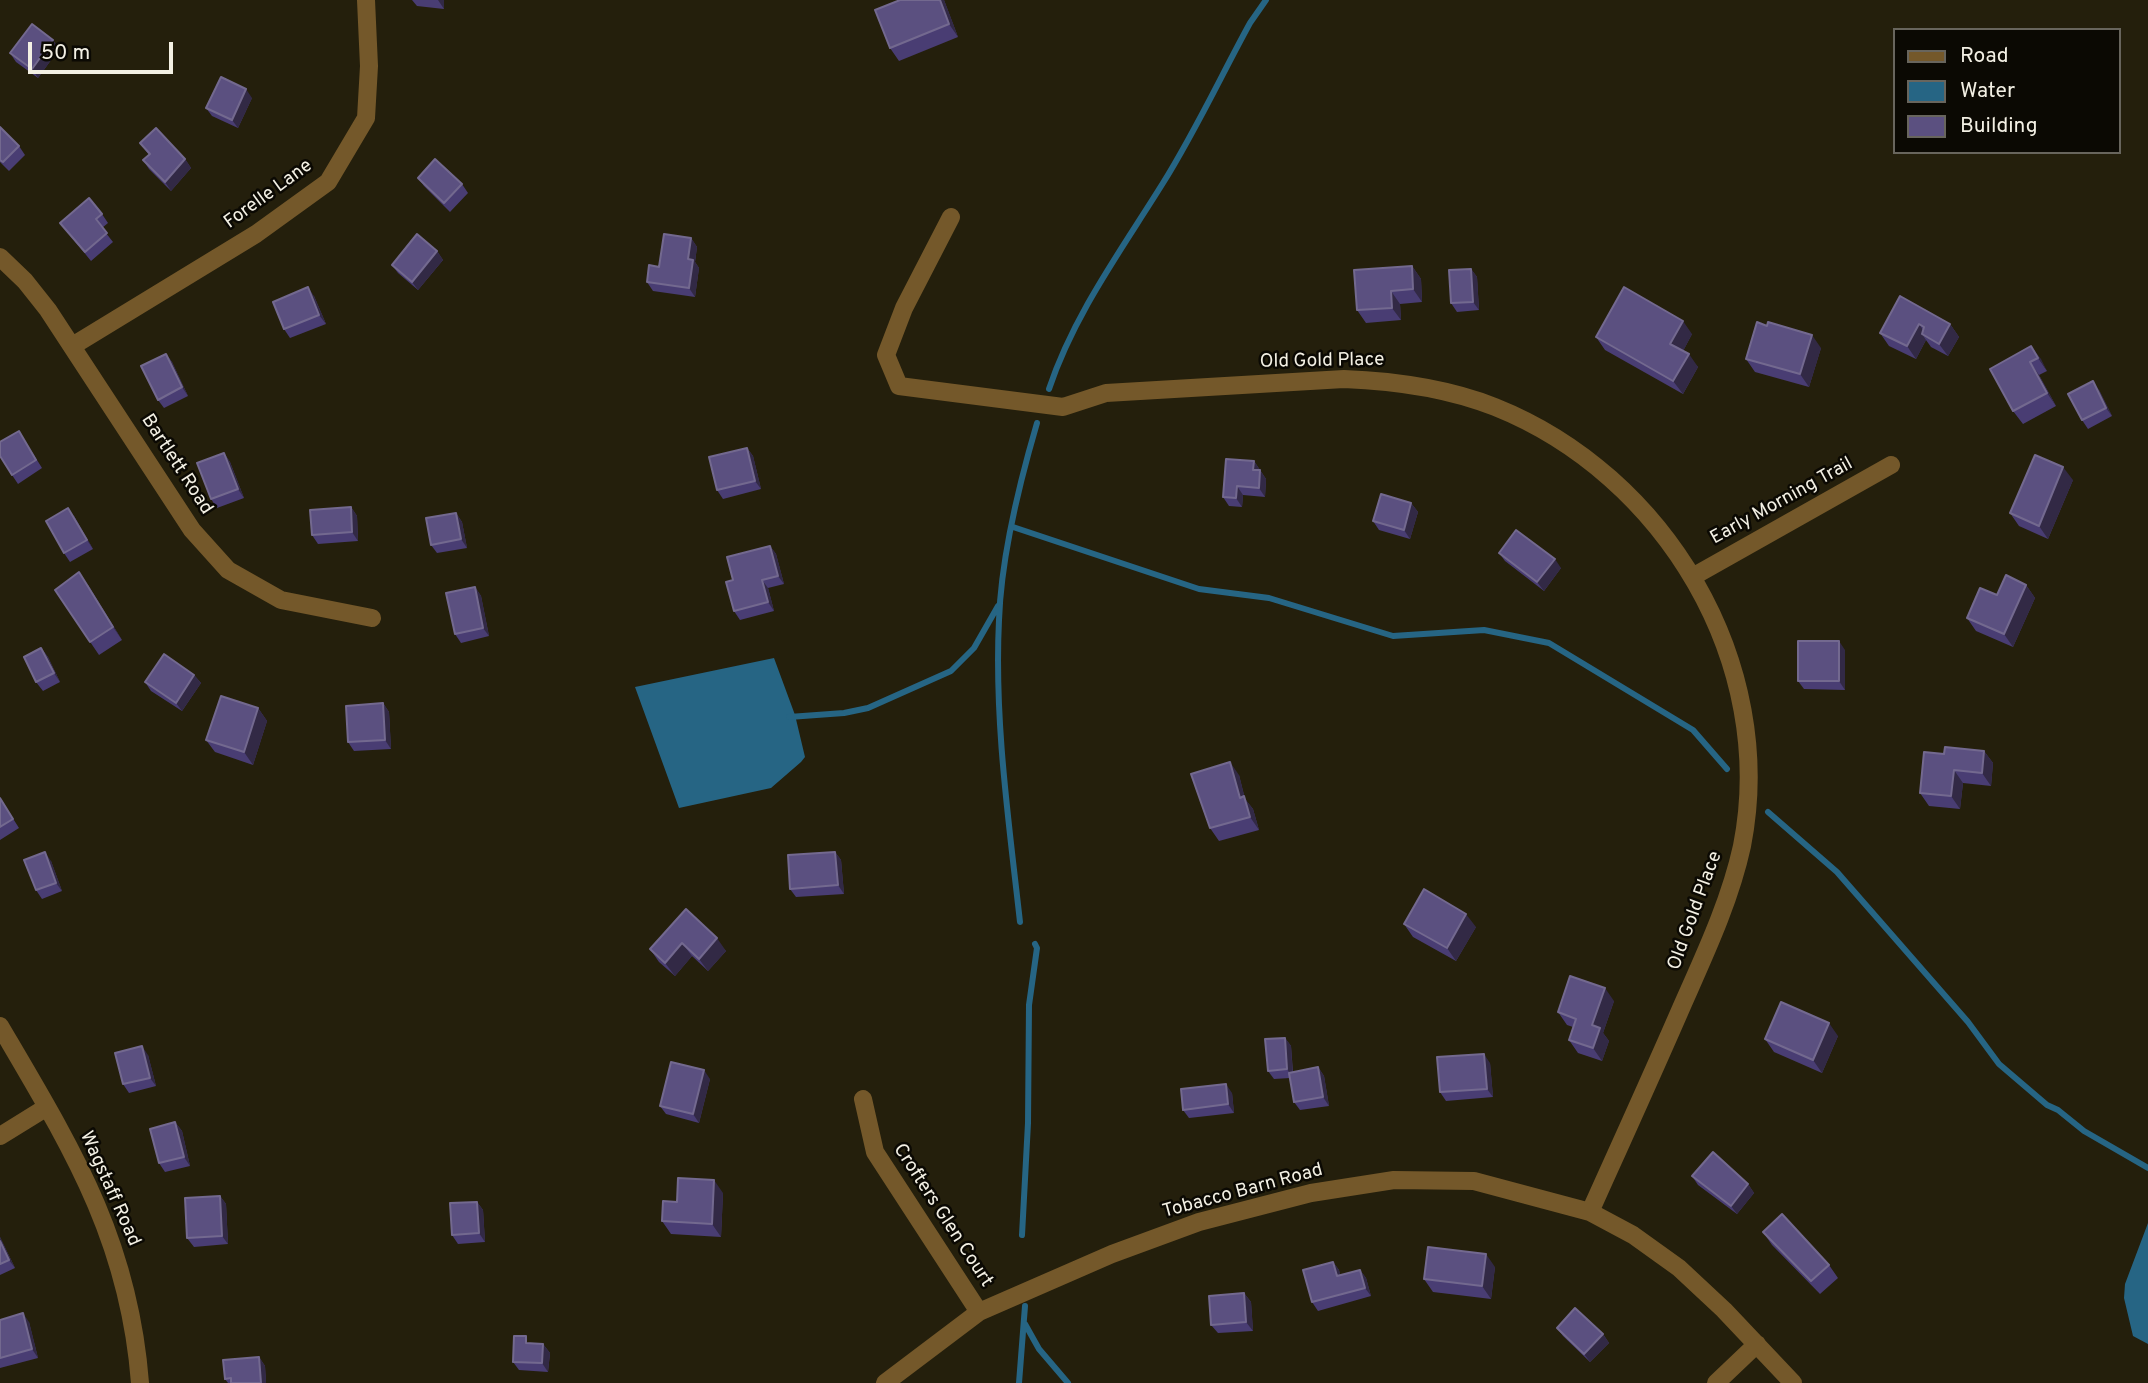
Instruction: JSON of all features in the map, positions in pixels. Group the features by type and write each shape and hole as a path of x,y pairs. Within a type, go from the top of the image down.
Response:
{"street":[{"name":"Forelle Lane","path":"74,345 256,234 328,182 366,118 369,66 366,0"},
{"name":"Old Gold Place","path":"951,217 904,308 886,355 899,386 1063,407 1107,393 1344,379 1383,381 1451,393 1496,407 1525,421 1594,465 1642,508 1694,576 1734,675 1742,713 1747,753 1742,845 1711,941 1590,1212"},
{"name":"Bartlett Road","path":"0,257 26,281 74,345 192,530 228,570 281,600 372,618"},
{"name":"Early Morning Trail","path":"1694,576 1891,465"},
{"name":"Wagstaff Road","path":"0,1026 80,1166 106,1223 120,1264 130,1311 140,1383"},
{"name":"Crofters Glen Court","path":"863,1099 875,1152 979,1312"},
{"path":"0,1136 47,1107"},
{"name":"Tobacco Barn Road","path":"884,1383 979,1312 1112,1254 1186,1227 1311,1193 1394,1181 1474,1181 1590,1212 1633,1235 1679,1268 1793,1383"},
{"path":"1716,1383 1757,1344"}],"water":[{"path":"774,658 795,715 805,757 771,788 679,808 635,687"},
{"path":"2148,1223 2148,1344 2133,1336 2124,1298 2125,1284"}],"building":[{"path":"900,0 940,0 949,24 890,48 875,10"},
{"path":"32,24 53,40 32,69 10,53"},
{"path":"221,77 246,89 232,120 206,108"},
{"path":"0,127 19,146 3,162 0,160"},
{"path":"156,128 185,159 165,182 143,160 150,154 140,143"},
{"path":"435,159 462,184 444,203 418,178"},
{"path":"89,198 102,214 96,219 107,233 85,252 60,223"},
{"path":"417,234 437,251 412,282 392,265"},
{"path":"664,234 691,238 688,259 693,260 689,288 647,282 649,265 659,267"},
{"path":"1412,266 1413,289 1391,291 1392,308 1357,310 1354,270"},
{"path":"1471,269 1473,302 1451,303 1449,270"},
{"path":"308,287 319,315 284,329 273,302"},
{"path":"1624,287 1683,321 1670,344 1689,354 1673,381 1596,337"},
{"path":"1900,296 1950,324 1939,344 1922,334 1924,327 1919,324 1907,346 1880,333"},
{"path":"1757,322 1767,326 1768,322 1812,335 1800,374 1746,359"},
{"path":"2031,346 2038,358 2030,362 2047,393 2013,411 1990,369"},
{"path":"166,354 182,387 158,400 141,366"},
{"path":"2093,381 2106,408 2082,420 2068,394"},
{"path":"19,431 36,460 12,475 0,456 0,442"},
{"path":"747,448 755,481 717,490 709,457"},
{"path":"224,453 238,489 211,499 197,463"},
{"path":"2035,455 2063,467 2039,526 2010,513"},
{"path":"1226,459 1254,461 1253,470 1260,470 1259,488 1237,486 1236,498 1223,497"},
{"path":"1381,494 1411,503 1404,530 1373,521"},
{"path":"351,507 352,532 312,535 310,510"},
{"path":"68,508 87,540 64,553 46,521"},
{"path":"456,513 461,539 431,545 426,518"},
{"path":"1516,530 1555,559 1537,582 1499,553"},
{"path":"770,546 778,576 762,580 768,602 734,611 726,582 733,580 727,557"},
{"path":"79,572 113,627 90,642 55,590"},
{"path":"2006,575 2026,585 2004,634 1967,618 1980,588 1997,595"},
{"path":"475,587 483,628 455,634 446,593"},
{"path":"1798,641 1839,641 1839,681 1798,681"},
{"path":"41,648 54,673 36,682 24,657"},
{"path":"164,654 194,675 176,703 145,682"},
{"path":"221,696 258,708 244,752 206,740"},
{"path":"383,703 385,740 348,742 346,706"},
{"path":"1945,747 1984,751 1982,773 1954,770 1951,796 1920,793 1924,752 1944,754"},
{"path":"1230,762 1240,798 1244,796 1250,817 1210,828 1191,774"},
{"path":"0,798 13,819 0,827"},
{"path":"45,852 56,883 36,890 24,860"},
{"path":"835,852 838,885 790,889 788,855"},
{"path":"1424,889 1466,914 1447,948 1404,924"},
{"path":"686,909 717,938 699,959 682,943 665,963 650,949"},
{"path":"1570,976 1605,988 1592,1025 1600,1028 1593,1048 1569,1040 1576,1019 1558,1012"},
{"path":"1781,1002 1829,1023 1813,1060 1765,1039"},
{"path":"1285,1038 1287,1069 1268,1071 1265,1039"},
{"path":"142,1046 150,1078 123,1084 115,1053"},
{"path":"1484,1054 1487,1089 1440,1092 1437,1057"},
{"path":"671,1062 704,1070 693,1114 660,1106"},
{"path":"1318,1067 1323,1097 1294,1102 1289,1073"},
{"path":"1226,1084 1228,1104 1183,1110 1181,1089"},
{"path":"175,1122 184,1157 159,1163 150,1129"},
{"path":"1713,1152 1748,1184 1731,1206 1692,1176"},
{"path":"678,1178 714,1180 712,1224 662,1221 663,1201 677,1202"},
{"path":"220,1196 222,1236 187,1238 185,1198"},
{"path":"477,1202 479,1233 452,1235 450,1203"},
{"path":"1782,1214 1829,1265 1811,1281 1763,1232"},
{"path":"0,1241 9,1260 0,1264"},
{"path":"1428,1247 1486,1254 1482,1286 1424,1279"},
{"path":"1333,1262 1337,1276 1360,1270 1365,1288 1312,1302 1303,1270"},
{"path":"1244,1293 1246,1322 1211,1325 1209,1296"},
{"path":"1575,1308 1603,1334 1584,1354 1557,1328"},
{"path":"23,1313 32,1349 0,1358 0,1320"},
{"path":"514,1336 526,1336 526,1343 543,1344 542,1363 513,1362"},
{"path":"259,1357 261,1383 231,1383 231,1378 225,1379 223,1360"}],"waterway":[{"path":"1049,389 1059,361 1085,308 1175,164 1250,23 1266,0"},
{"path":"1020,922 1001,733 999,620 1003,572 1012,521 1037,423"},
{"path":"1013,527 1199,589 1269,598 1393,636 1484,630 1549,643 1693,730 1727,769"},
{"path":"789,717 844,713 868,708 951,671 974,648 998,606"},
{"path":"1768,812 1837,872 1968,1022 1999,1064 2047,1105 2058,1110 2084,1131 2148,1168"},
{"path":"1022,1235 1028,1123 1029,1005 1037,948 1035,944"},
{"path":"1019,1383 1025,1306"},
{"path":"1025,1324 1039,1349 1068,1383"}]}
